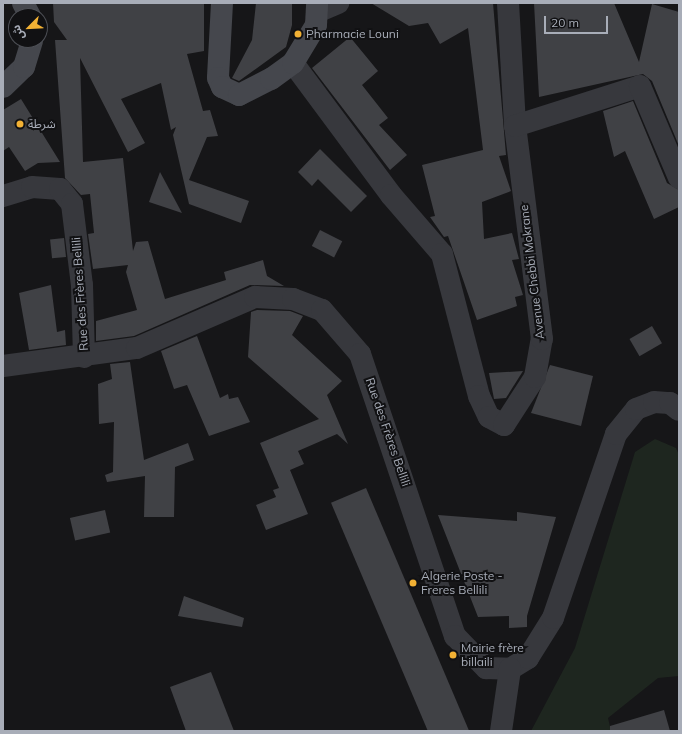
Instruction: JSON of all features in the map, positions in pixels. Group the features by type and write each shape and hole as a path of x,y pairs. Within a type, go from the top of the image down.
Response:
{"street":[{"path":"222,3 218,78 222,87 239,95 271,79 293,63 316,25 325,6"},
{"path":"508,3 515,126 640,86 679,178"},
{"path":"3,87 24,67 30,48"},
{"name":"Avenue Chebbi Mokrane","path":"293,63 390,196 442,254 479,396 489,417 504,425 535,377 542,339 515,126"},
{"name":"Rue des Frères Bellili","path":"3,196 32,186 60,189 72,204 82,285 84,357 137,348 255,297 293,299 322,310 360,354 455,636 486,668 510,669"},
{"path":"3,366 84,357"},
{"path":"501,731 510,669 528,658 553,618 616,434 636,409 654,402 670,403 679,410"}],"shaded area":[{"path":"655,439 676,448 679,455 679,676 658,678 608,718 611,731 531,731 575,648 635,452"}],"building":[{"path":"53,3 204,3 204,51 187,54 203,111 210,110 218,136 207,137 189,180 249,201 241,223 189,204 173,135 176,127 171,130 161,83 121,99 145,143 128,152 80,58 83,162 123,158 133,251 136,242 148,241 165,299 226,280 224,272 263,260 267,276 284,286 250,285 134,336 96,341 96,321 137,310 126,272 128,265 93,269 88,234 94,233 90,194 81,195 65,178 55,40 67,40 54,22"},
{"path":"256,3 292,3 292,25 286,47 239,81 232,78 252,40"},
{"path":"371,3 493,3 506,155 499,156 511,191 482,202 484,239 512,233 519,259 512,260 523,295 515,297 517,306 477,320 448,236 444,237 430,217 435,216 422,165 483,150 468,28 440,44 428,23 409,26"},
{"path":"534,3 614,3 639,62 652,4 679,12 679,146 652,81 643,74 539,97"},
{"path":"350,37 378,71 362,85 388,118 379,125 407,155 390,170 312,68"},
{"name":"شرطة","path":"21,99 60,162 38,163 25,171 9,147 3,151 3,110"},
{"path":"633,101 667,183 679,190 679,207 654,219 625,151 614,157 603,111"},
{"path":"320,149 367,196 351,212 318,179 312,186 298,172"},
{"path":"160,172 182,213 149,202"},
{"path":"320,230 342,241 334,257 312,246"},
{"path":"64,238 66,257 52,258 50,239"},
{"path":"51,285 57,332 65,330 66,345 29,350 19,293"},
{"path":"257,310 290,311 303,316 292,335 342,381 327,395 348,444 337,434 298,451 304,464 290,470 308,514 266,530 256,505 276,497 273,490 279,488 260,443 319,419 248,357 251,312"},
{"path":"652,326 662,343 639,356 629,339"},
{"path":"197,336 220,398 228,394 229,399 238,397 250,422 209,436 187,385 174,389 161,351"},
{"path":"130,362 144,460 188,443 194,460 175,467 174,517 144,517 145,476 107,482 105,475 113,472 114,422 99,424 98,384 112,379 110,364"},
{"path":"550,365 593,376 581,426 531,413"},
{"path":"523,371 506,398 494,399 489,373"},
{"path":"366,488 469,731 428,731 331,503"},
{"path":"105,510 110,532 75,541 70,518"},
{"path":"517,512 556,517 527,616 527,627 509,628 509,616 478,617 438,515 517,521"},
{"path":"184,596 244,618 242,627 178,616"},
{"path":"211,672 234,731 186,731 170,687"},
{"path":"664,710 670,731 610,731 610,726"}],"place":[{"name":"Pharmacie Louni","path":"298,34"},
{"name":"شرطة","path":"20,124"},
{"name":"Algerie Poste - Freres Bellili","path":"413,583"},
{"name":"Mairie frère billaili","path":"453,655"}]}
